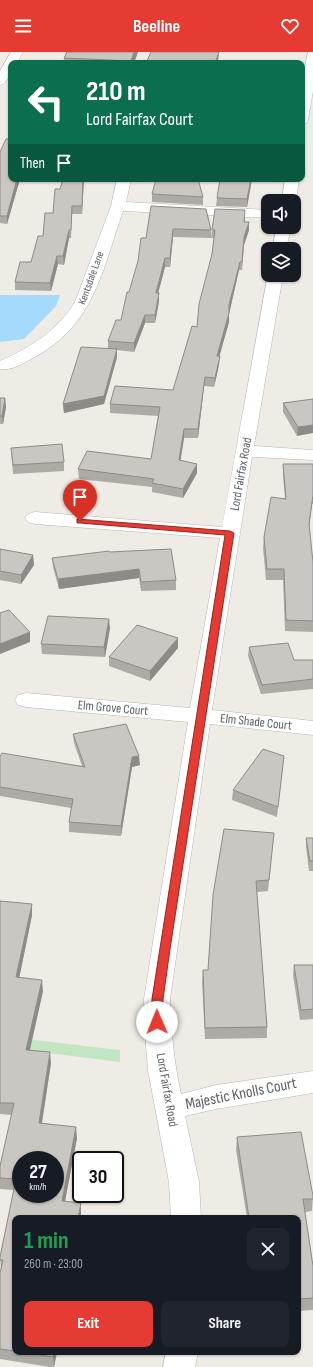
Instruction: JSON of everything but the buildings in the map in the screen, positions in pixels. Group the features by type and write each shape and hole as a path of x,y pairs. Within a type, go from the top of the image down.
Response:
{"street":[{"path":"305,102 313,54"},
{"path":"0,82 8,67"},
{"name":"Kentsdale Lane","path":"5,365 30,354 49,342 64,329 77,314 84,302 118,206 123,182"},
{"path":"289,194 291,182"},
{"path":"118,206 261,214"},
{"name":"Lord Fairfax Road","path":"186,1215 184,1182 162,1070 158,1033 157,999 200,716 274,282"},
{"path":"245,451 313,455"},
{"path":"35,518 230,533"},
{"name":"Elm Grove Court","path":"26,700 200,716"},
{"name":"Elm Shade Court","path":"200,716 313,728"},
{"name":"Majestic Knolls Court","path":"170,1108 216,1097 313,1082"},
{"path":"179,1367 181,1355"}],"green space":[{"path":"0,1036 120,1050 120,1062 0,1047"}],"water":[{"path":"0,295 60,295 56,306 24,339 0,342"}],"route":[{"path":"80,521 230,533 164,949 157,999 157,1022"}]}
